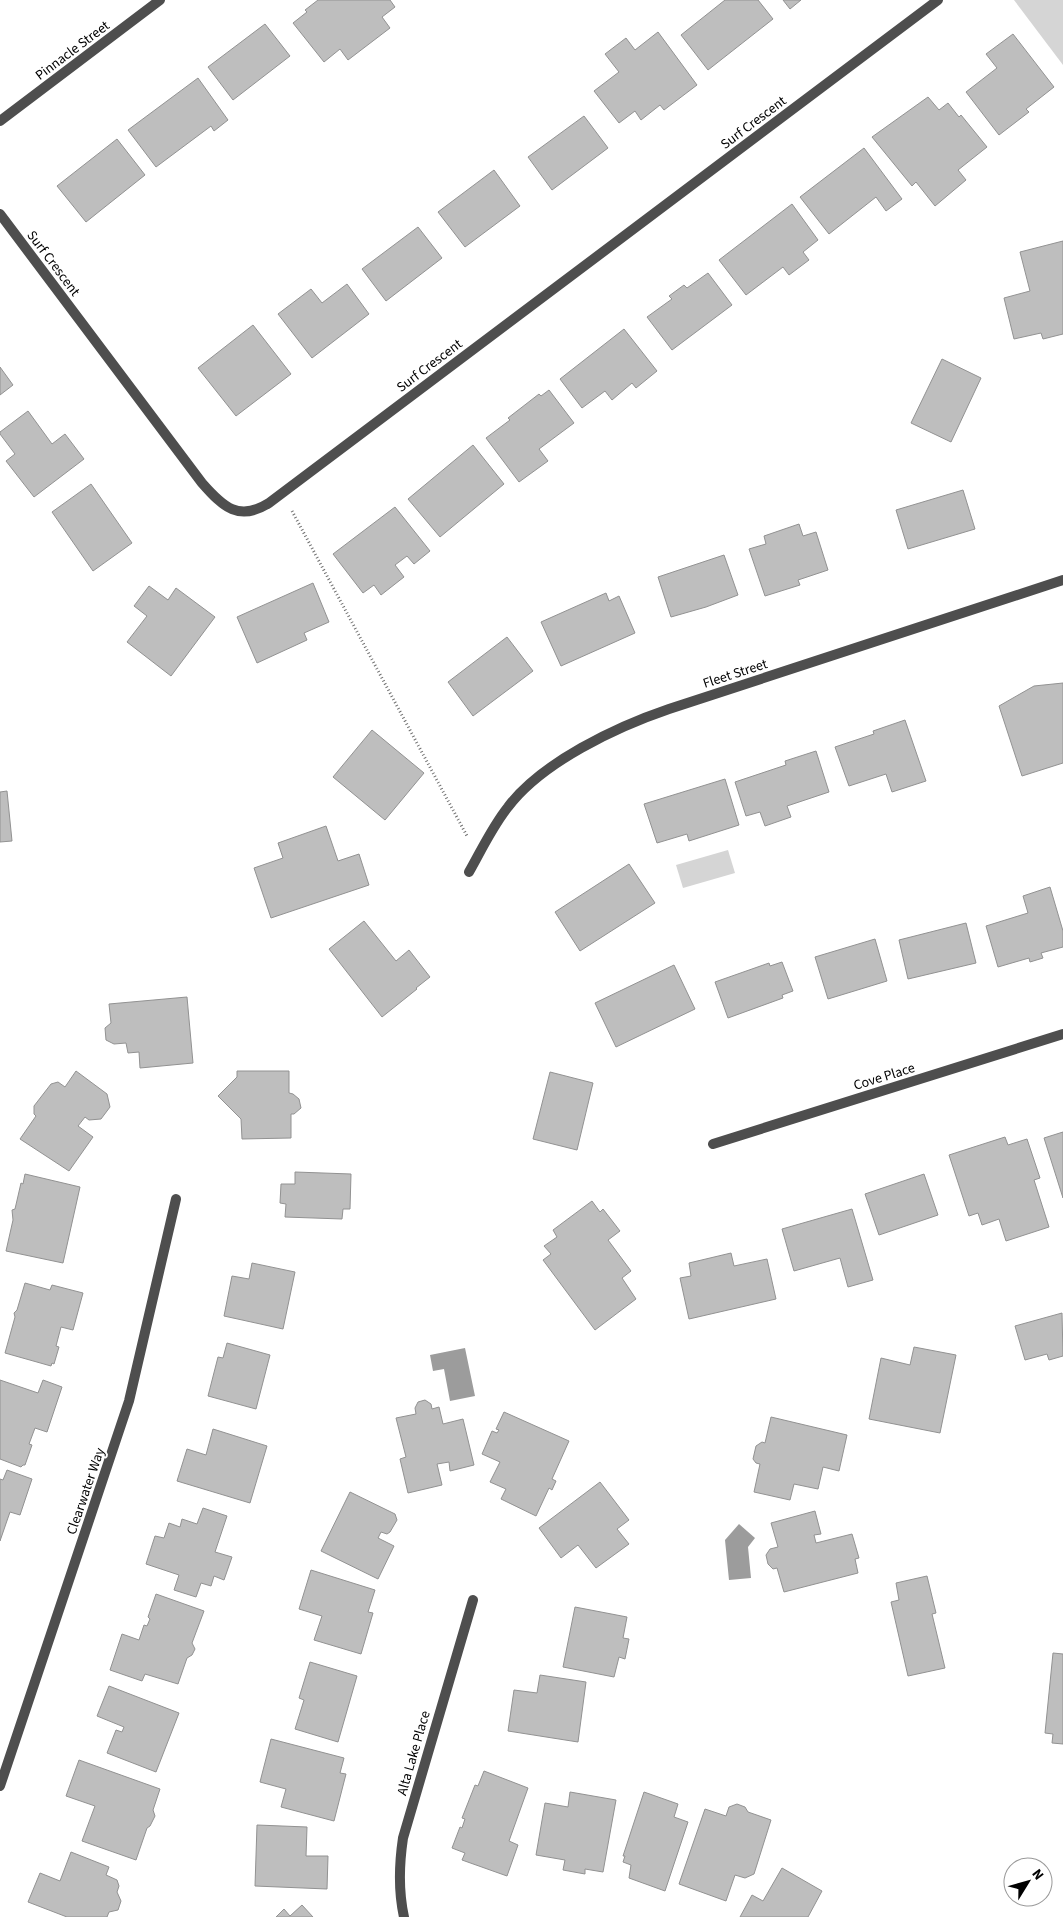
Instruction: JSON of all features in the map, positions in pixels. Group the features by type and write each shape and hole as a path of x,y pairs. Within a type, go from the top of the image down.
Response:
{"street":[{"name":"Pinnacle Street","path":"0,121 160,0"},
{"name":"Surf Crescent","path":"0,214 210,493 229,508 250,512 260,509 283,493 938,0"},
{"name":"Fleet Street","path":"468,872 508,806 529,785 581,749 629,724 669,709 1063,580"},
{"name":"Cove Place","path":"713,1144 1063,1034"},
{"name":"Clearwater Way","path":"0,1786 129,1401 176,1199"},
{"name":"Alta Lake Place","path":"404,1917 399,1886 399,1861 403,1838 473,1600"}],"path":[{"path":"283,493 458,817 477,858"}],"shaded area":[{"path":"1014,0 1063,0 1063,65"},
{"path":"728,850 735,873 683,888 676,865"},
{"path":"465,1348 475,1396 450,1401 444,1369 433,1371 430,1355"},
{"path":"739,1524 755,1538 748,1547 751,1578 729,1580 725,1540"}],"building":[{"path":"318,0 390,0 395,7 382,17 390,28 348,60 340,49 324,62 293,23"},
{"path":"725,0 758,0 773,19 708,70 681,35"},
{"path":"783,0 801,0 790,9"},
{"path":"265,24 290,56 233,100 208,67"},
{"path":"658,32 697,85 664,110 660,105 641,120 635,111 619,123 594,91 619,72 605,54 626,38 635,50"},
{"path":"1013,34 1054,87 1026,109 1029,112 999,135 966,92 997,68 986,54"},
{"path":"198,78 228,120 214,131 211,126 156,167 128,130"},
{"path":"928,97 939,110 948,103 959,117 961,115 987,147 958,170 966,180 935,206 916,182 912,186 872,137"},
{"path":"584,116 608,148 552,190 528,157"},
{"path":"117,139 145,175 86,222 57,186"},
{"path":"864,148 902,199 886,211 876,197 829,234 800,197"},
{"path":"494,170 520,206 465,247 438,212"},
{"path":"792,204 818,240 803,252 809,260 789,275 783,267 746,295 719,260"},
{"path":"418,227 442,258 386,301 362,269"},
{"path":"1063,241 1063,334 1043,339 1041,333 1014,339 1004,298 1030,291 1020,252"},
{"path":"708,273 732,305 672,350 647,317 672,299 669,296 684,285 687,288"},
{"path":"347,284 369,314 312,358 278,314 311,289 322,303"},
{"path":"253,325 291,374 236,416 198,368"},
{"path":"624,329 657,371 636,388 632,383 612,400 605,391 582,408 560,379"},
{"path":"942,359 981,378 951,442 911,423"},
{"path":"0,367 13,385 0,395"},
{"path":"549,390 574,423 539,449 548,461 519,482 486,438 539,394 541,396"},
{"path":"28,411 52,444 65,434 84,459 34,497 6,461 15,454 0,434 0,432"},
{"path":"473,445 504,484 440,537 408,499"},
{"path":"91,484 132,543 93,571 52,512"},
{"path":"963,490 975,529 908,549 896,510"},
{"path":"395,507 430,551 414,564 407,556 395,565 404,577 381,595 374,585 363,593 333,554"},
{"path":"799,524 803,536 816,532 828,570 798,580 800,585 765,596 749,549 766,544 764,536"},
{"path":"724,555 738,595 671,617 658,577"},
{"path":"313,583 329,622 304,633 307,640 257,663 237,617"},
{"path":"149,586 168,600 176,588 215,617 171,676 127,642 147,616 134,606"},
{"path":"606,593 609,601 619,596 635,633 561,666 541,622"},
{"path":"507,637 533,671 473,716 448,682"},
{"path":"1063,683 1063,763 1022,776 999,706 1034,686"},
{"path":"905,720 926,781 892,792 886,774 849,786 835,747 874,734 873,731"},
{"path":"372,730 424,773 385,820 333,777"},
{"path":"816,751 829,792 787,806 791,817 765,826 760,812 746,816 735,782 786,765 785,761"},
{"path":"725,779 739,825 689,841 687,834 657,843 644,804"},
{"path":"7,791 12,841 0,842 0,792"},
{"path":"326,826 338,861 359,854 369,885 271,918 254,868 283,858 278,843"},
{"path":"629,864 655,903 580,951 555,912"},
{"path":"1050,887 1063,931 1063,947 1041,953 1043,958 1030,962 1029,958 998,967 986,926 1028,913 1023,896"},
{"path":"364,921 396,961 409,950 430,977 382,1017 329,949"},
{"path":"966,923 976,963 908,979 899,940"},
{"path":"875,939 887,981 828,999 815,957"},
{"path":"782,962 793,991 782,995 783,998 728,1018 715,982 769,963 770,966"},
{"path":"674,965 695,1009 616,1047 595,1003"},
{"path":"187,997 193,1063 140,1068 139,1052 128,1053 126,1043 114,1044 106,1040 105,1028 111,1023 109,1004"},
{"path":"76,1071 107,1094 110,1107 101,1119 89,1120 85,1117 78,1126 93,1137 69,1171 20,1139 36,1116 34,1114 34,1106 51,1084 58,1082 65,1087"},
{"path":"237,1071 289,1071 289,1093 299,1099 301,1108 294,1114 291,1114 291,1138 242,1139 241,1119 218,1096 237,1077"},
{"path":"550,1072 593,1083 577,1150 533,1139"},
{"path":"1063,1132 1063,1198 1044,1138"},
{"path":"1005,1137 1008,1145 1027,1139 1040,1178 1034,1180 1049,1227 1006,1241 999,1219 982,1225 978,1213 969,1216 949,1155"},
{"path":"295,1172 351,1174 350,1209 343,1209 342,1219 285,1217 286,1204 280,1203 281,1184 295,1184"},
{"path":"25,1174 80,1187 63,1263 6,1251 13,1220 12,1210 15,1209"},
{"path":"924,1174 938,1215 879,1235 865,1194"},
{"path":"592,1201 600,1212 603,1209 620,1231 608,1240 631,1271 622,1278 636,1299 595,1330 543,1260 551,1254 544,1246 557,1237 553,1230"},
{"path":"852,1209 873,1280 848,1287 840,1258 794,1271 782,1229"},
{"path":"731,1253 734,1266 767,1259 776,1299 689,1319 680,1278 691,1276 689,1263"},
{"path":"252,1263 295,1272 283,1329 224,1316 232,1276 249,1279"},
{"path":"25,1283 50,1290 52,1285 83,1293 73,1330 61,1327 56,1346 59,1347 54,1364 52,1363 51,1366 5,1353 15,1317 14,1313 17,1310"},
{"path":"1062,1313 1063,1356 1049,1360 1047,1354 1025,1360 1015,1326"},
{"path":"227,1343 270,1355 256,1409 208,1396 218,1357 223,1358"},
{"path":"914,1347 956,1355 940,1433 869,1419 881,1358 910,1365"},
{"path":"0,1380 38,1393 43,1380 62,1387 47,1432 35,1428 29,1444 32,1445 25,1465 21,1467 0,1459"},
{"path":"425,1400 431,1404 432,1409 439,1407 443,1424 463,1419 474,1465 450,1471 449,1462 437,1464 442,1485 408,1493 400,1459 406,1457 396,1418 416,1414 415,1408 418,1402"},
{"path":"504,1412 569,1441 552,1479 556,1481 552,1490 549,1488 536,1516 501,1499 506,1489 490,1482 500,1462 482,1454 492,1431 497,1433 499,1430 496,1429"},
{"path":"771,1417 847,1435 839,1471 823,1467 818,1489 794,1484 790,1500 754,1492 760,1464 756,1463 753,1459 756,1446 762,1442 765,1443"},
{"path":"213,1429 267,1446 250,1503 177,1481 187,1449 206,1455"},
{"path":"7,1470 32,1479 20,1515 10,1512 0,1541 0,1479 3,1480"},
{"path":"600,1482 629,1520 617,1529 629,1544 596,1568 578,1545 561,1558 539,1528"},
{"path":"350,1492 395,1514 397,1520 390,1532 387,1534 381,1532 378,1538 394,1546 378,1579 321,1551"},
{"path":"203,1508 227,1516 215,1552 232,1557 224,1580 214,1576 211,1586 201,1583 196,1597 174,1590 179,1575 146,1564 155,1536 164,1538 169,1523 180,1527 182,1519 197,1524"},
{"path":"815,1511 821,1534 814,1535 816,1543 852,1534 859,1558 855,1559 858,1573 784,1592 777,1568 773,1569 768,1564 766,1555 770,1549 778,1547 771,1523"},
{"path":"311,1570 375,1590 368,1612 373,1613 361,1654 314,1640 322,1616 299,1609"},
{"path":"927,1576 936,1613 932,1614 945,1668 908,1676 891,1602 899,1600 896,1583"},
{"path":"156,1594 204,1611 192,1643 195,1649 192,1655 187,1658 178,1684 145,1674 142,1681 110,1670 122,1634 139,1640 144,1625 147,1626 150,1619 148,1617"},
{"path":"575,1607 627,1617 623,1638 629,1639 625,1659 619,1657 614,1677 563,1667"},
{"path":"1053,1653 1063,1654 1063,1744 1052,1743 1053,1734 1045,1733"},
{"path":"310,1662 357,1676 338,1742 295,1729 304,1700 299,1698"},
{"path":"540,1675 586,1682 578,1742 508,1731 514,1690 537,1693"},
{"path":"109,1686 179,1713 156,1772 107,1753 116,1730 122,1732 124,1727 97,1716"},
{"path":"271,1739 344,1758 340,1773 346,1774 334,1821 281,1807 286,1789 260,1782"},
{"path":"79,1760 160,1789 153,1810 155,1816 147,1828 136,1860 82,1841 95,1806 66,1796"},
{"path":"484,1771 528,1788 509,1841 518,1845 507,1876 462,1860 465,1853 452,1848 460,1827 462,1828 465,1819 462,1818 475,1785 478,1786"},
{"path":"570,1792 616,1800 603,1872 585,1869 585,1874 563,1870 565,1860 536,1855 545,1803 568,1807"},
{"path":"644,1792 678,1804 674,1817 688,1822 665,1891 629,1878 631,1865 623,1862 625,1856 623,1856"},
{"path":"737,1804 745,1807 748,1812 771,1820 754,1874 745,1878 735,1875 726,1901 679,1884 705,1809 726,1816 729,1807"},
{"path":"257,1825 307,1827 306,1856 328,1856 327,1889 255,1886"},
{"path":"71,1852 109,1867 106,1875 117,1880 119,1886 117,1892 121,1901 118,1910 109,1912 107,1917 67,1917 28,1902 40,1873 60,1881"},
{"path":"782,1868 822,1891 808,1917 740,1917 752,1895 763,1901"},
{"path":"302,1905 313,1917 276,1917 284,1909 290,1916"}]}
